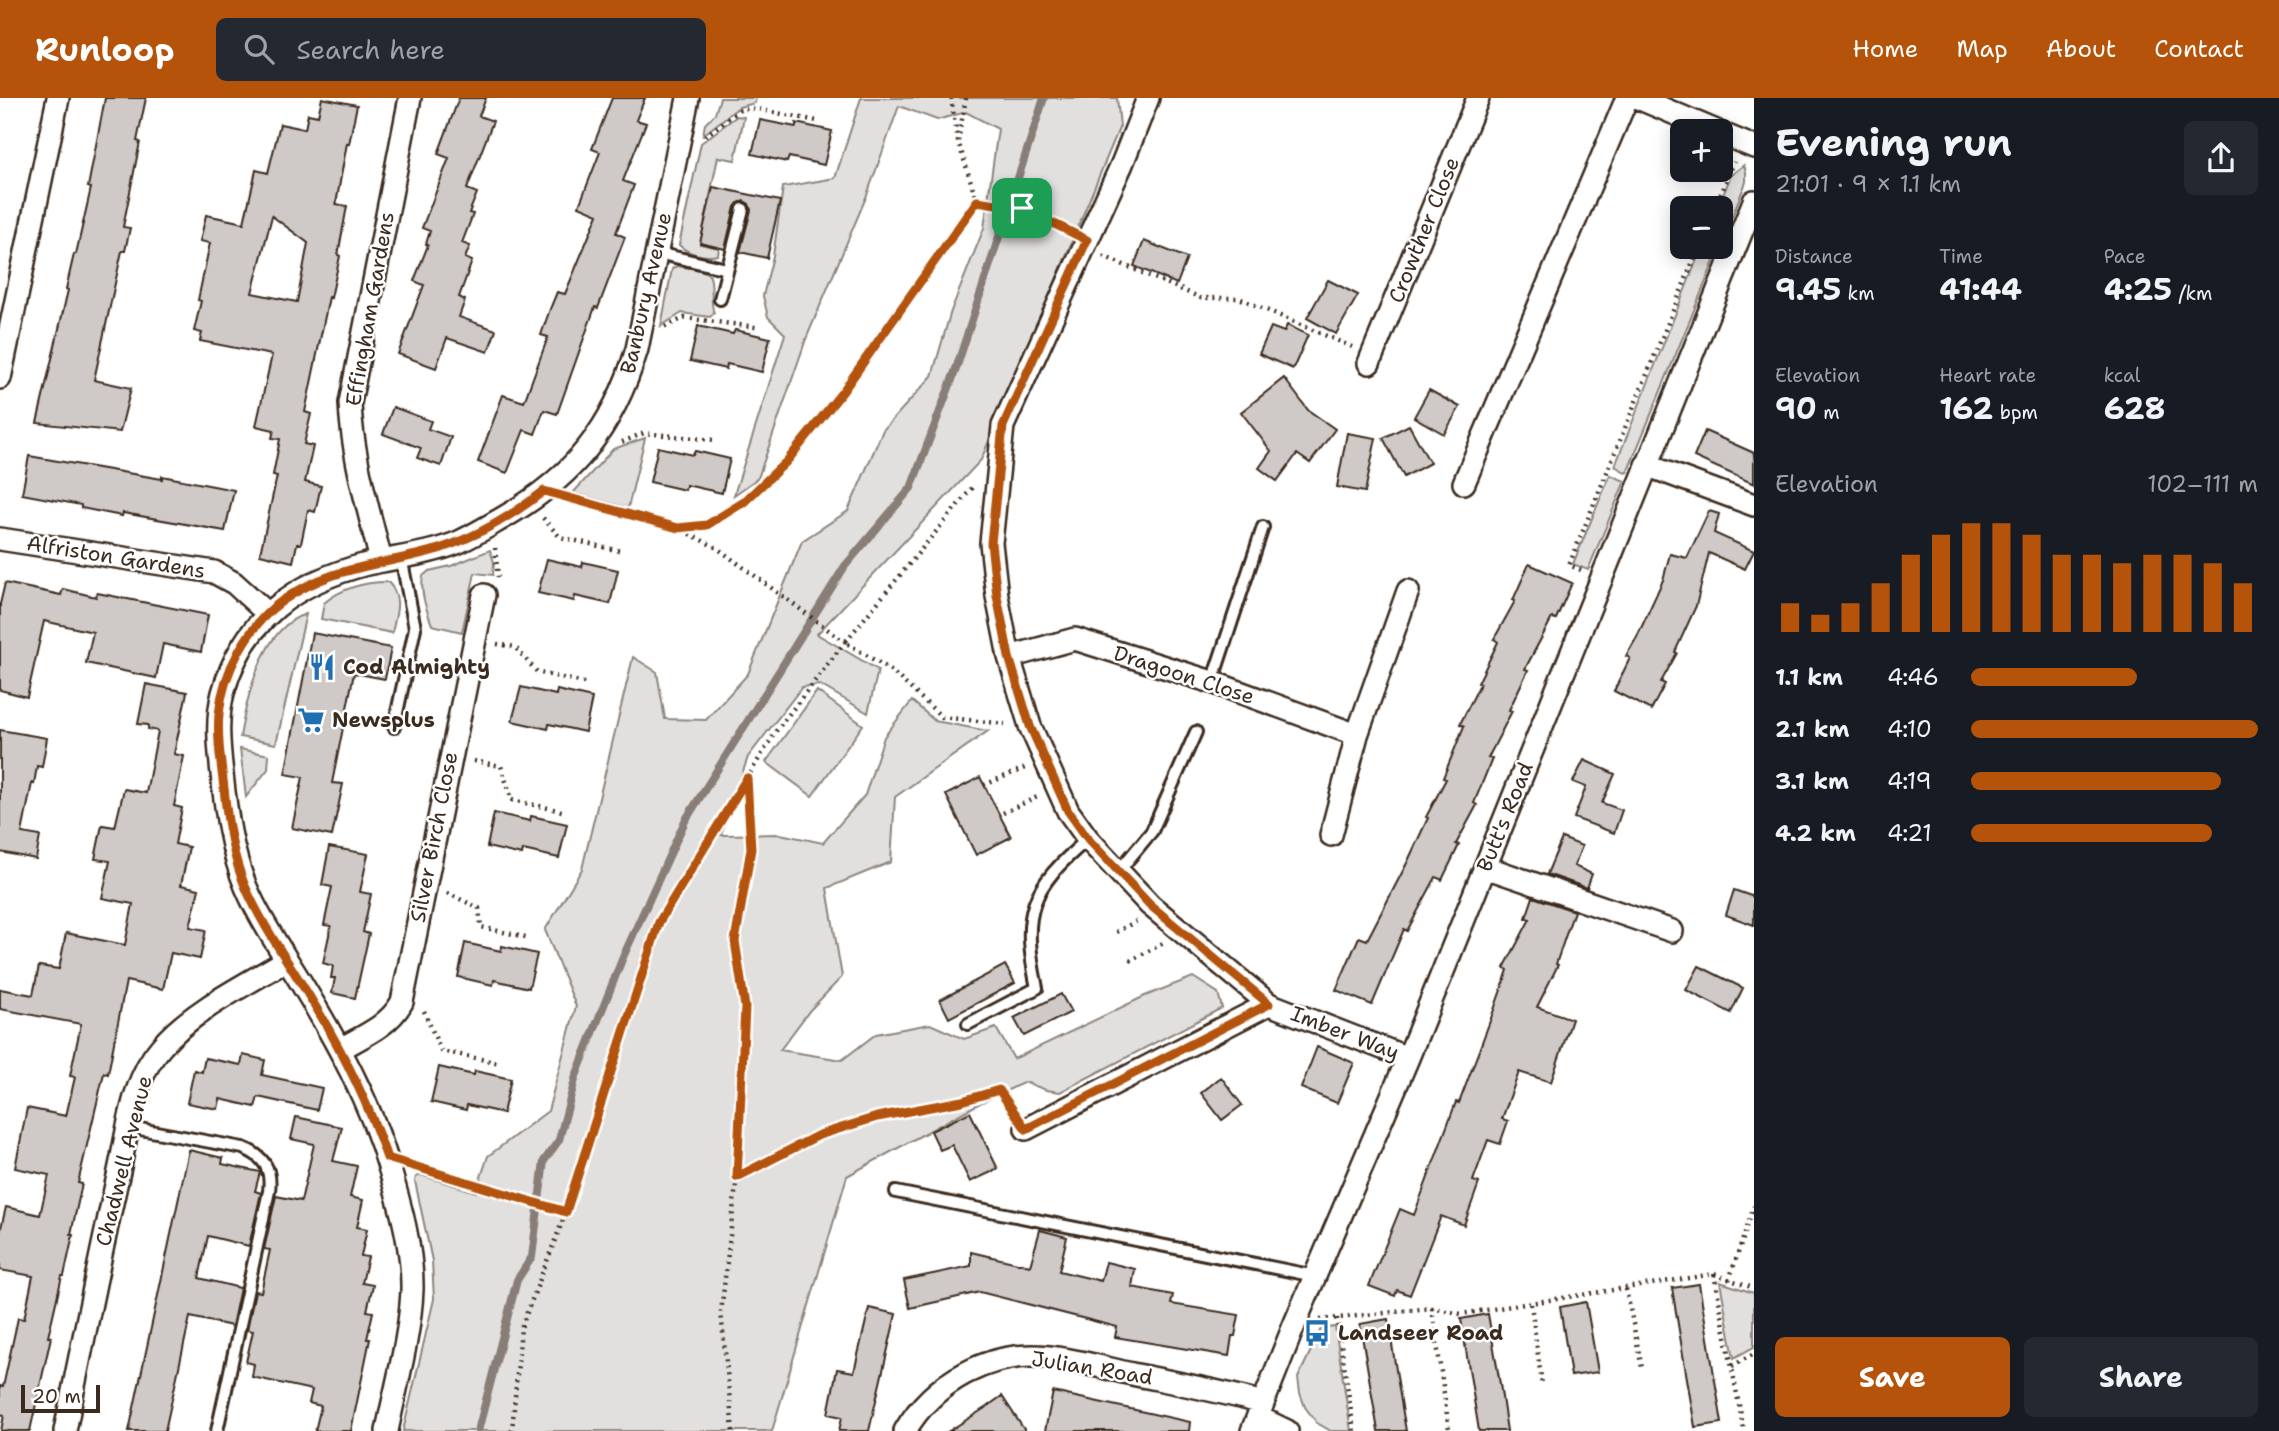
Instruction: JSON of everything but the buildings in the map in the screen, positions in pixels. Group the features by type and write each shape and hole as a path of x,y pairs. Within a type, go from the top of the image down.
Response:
{"street":[{"path":"0,378 58,98"},
{"name":"Effingham Gardens","path":"391,559 357,457 350,422 350,403 410,98"},
{"name":"Banbury Avenue","path":"267,613 311,584 346,570 440,548 484,529 536,497 579,461 613,412 630,373 688,98"},
{"name":"Imber Way","path":"1148,98 1122,164 1003,426 991,543 997,596 1009,657 1030,726 1068,811 1088,839 1150,905 1269,1004 1408,1058"},
{"name":"Crowther Close","path":"1371,359 1478,98"},
{"path":"1464,483 1627,98"},
{"path":"1638,98 1687,119"},
{"name":"Butt's Road","path":"1258,1417 1408,1058 1754,201"},
{"path":"1646,465 1754,505"},
{"name":"Alfriston Gardens","path":"0,539 214,572 234,583 267,613"},
{"path":"1331,835 1357,734 1408,591"},
{"name":"Silver Birch Close","path":"340,1049 386,1023 396,1014 403,995 484,595"},
{"path":"267,613 248,638 226,681 219,711 219,739 228,822 238,866 254,904 340,1049 361,1092 387,1158 406,1236 412,1289 387,1431"},
{"name":"Dragoon Close","path":"1009,657 1075,639 1212,682 1357,734"},
{"path":"1485,867 1672,931"},
{"name":"Chadwell Avenue","path":"65,1431 142,1077 161,1046 195,1016 287,960"},
{"path":"1026,1129 1269,1004"},
{"name":"Julian Road","path":"905,1431 912,1418 931,1396 956,1378 1010,1357 1055,1358 1222,1392 1258,1417"},
{"path":"1258,1417 1287,1431"}],"lane":[{"path":"719,299 743,209"},
{"path":"657,253 727,269"},
{"path":"1212,682 1263,527"},
{"path":"391,559 415,628 394,727"},
{"path":"1118,872 1152,831 1196,732"},
{"path":"968,1024 1037,988 1030,955 1030,924 1037,896 1054,869 1088,839"},
{"path":"129,1127 243,1148 260,1157 270,1173 269,1192 217,1431"},
{"path":"896,1192 1315,1276"}],"path":[{"path":"951,98 958,141 977,201"},
{"path":"958,141 966,98"},
{"path":"681,134 702,138 740,110 752,108 817,121"},
{"path":"1721,196 1748,145"},
{"path":"977,201 1022,208 1085,244 1201,298 1239,299 1371,359"},
{"path":"678,528 707,525 744,502 787,461 843,391 977,201"},
{"path":"1569,565 1694,259"},
{"path":"642,326 661,330 684,318 756,327"},
{"path":"599,434 617,444 644,433 714,440"},
{"path":"512,1431 522,1328 566,1212 659,922 776,731 974,485"},
{"path":"536,497 678,528 717,548 845,642 889,669 942,718 1030,726"},
{"path":"536,497 560,537 620,551"},
{"path":"484,529 494,545 499,568 496,597 484,595"},
{"path":"475,639 514,648 537,672 588,684"},
{"path":"451,757 501,766 512,800 566,812"},
{"path":"984,785 1045,760"},
{"path":"733,1431 721,1312 737,1177 745,1007 735,941 751,849 747,778"},
{"path":"1003,813 1057,787"},
{"path":"425,884 479,908 481,927 530,938"},
{"path":"1130,961 1184,933"},
{"path":"403,995 419,999 441,1052 500,1062"},
{"path":"737,1177 819,1135 877,1117 962,1101 999,1090 1026,1129"},
{"path":"387,1158 566,1212"},
{"path":"1729,1280 1754,1206"},
{"path":"1714,1275 1744,1431"},
{"path":"1295,1323 1432,1308 1461,1314 1714,1275 1754,1288"},
{"path":"1626,1289 1642,1368"},
{"path":"1531,1304 1542,1385"},
{"path":"1432,1308 1449,1429"},
{"path":"1336,1318 1354,1431"},
{"path":"1732,1366 1754,1354"}],"shaded area":[{"path":"720,98 756,98 755,103 739,107 703,135 705,124 715,114"},
{"path":"861,98 1117,98 1120,126 981,460 817,634 878,670 868,713 820,685 802,687 748,757 721,835 780,834 823,843 865,795 884,737 912,701 935,721 988,731 895,797 891,862 827,888 842,977 810,1010 780,1050 842,1060 876,1034 930,1024 964,1039 996,1028 1014,1059 1145,996 1193,977 1218,993 1222,1008 1060,1092 1025,1082 980,1103 847,1176 772,1431 403,1431 434,1299 432,1261 416,1177 421,1175 476,1192 488,1156 548,1111 576,1006 545,930 582,869 633,657 657,672 665,719 706,720 748,674 802,541 848,511 883,430 932,376 951,311 984,228 998,129 966,112 937,120 899,106 867,195 806,339 758,478 734,495 785,334 768,317 763,296 773,256 783,187 835,178"},
{"path":"737,116 744,117 735,160 718,157 700,244 719,248 718,255 708,256 687,251 679,245 701,143"},
{"path":"1744,165 1746,182 1733,214 1733,196 1723,196 1728,182 1733,182 1733,173"},
{"path":"1697,259 1715,259 1627,473 1615,466"},
{"path":"677,266 700,270 709,275 714,313 710,317 682,313 661,326 672,269"},
{"path":"645,438 628,508 573,493 613,449"},
{"path":"1610,475 1625,481 1588,570 1573,564"},
{"path":"490,550 494,562 493,575 475,573 462,632 432,625 423,594 423,576 429,571 451,566"},
{"path":"388,582 397,600 392,633 321,619 324,603 346,589 362,584"},
{"path":"306,614 276,744 240,737 252,684 268,648 278,633 291,621"},
{"path":"817,691 863,725 812,796 766,762"},
{"path":"240,749 269,755 268,769 246,797"},
{"path":"1720,1282 1754,1293 1754,1347 1734,1358"},
{"path":"1335,1327 1351,1431 1331,1431 1317,1423 1305,1407 1300,1393 1298,1378 1321,1329"}],"waterway":[{"path":"478,1431 517,1280 532,1257 544,1161 559,1140 576,1076 623,957 685,821 845,566 911,488 956,369 1044,98"}],"place":[{"name":"Cod Almighty","path":"322,667"},
{"name":"Newsplus","path":"311,720"},
{"name":"Landseer Road","path":"1317,1333"}],"route":[{"path":"977,201 1022,208 1087,240 1003,426 991,543 997,596 1009,657 1030,726 1068,811 1088,839 1150,905 1269,1004 1026,1129 999,1090 962,1101 877,1117 819,1135 737,1177 745,1007 735,941 751,849 747,778 659,922 566,1212 387,1158 346,1061 264,922 238,866 228,822 218,726 226,681 248,638 267,613 311,584 346,570 459,542 516,511 544,491 678,528 707,525 744,502 787,461 843,391 977,201"}]}
